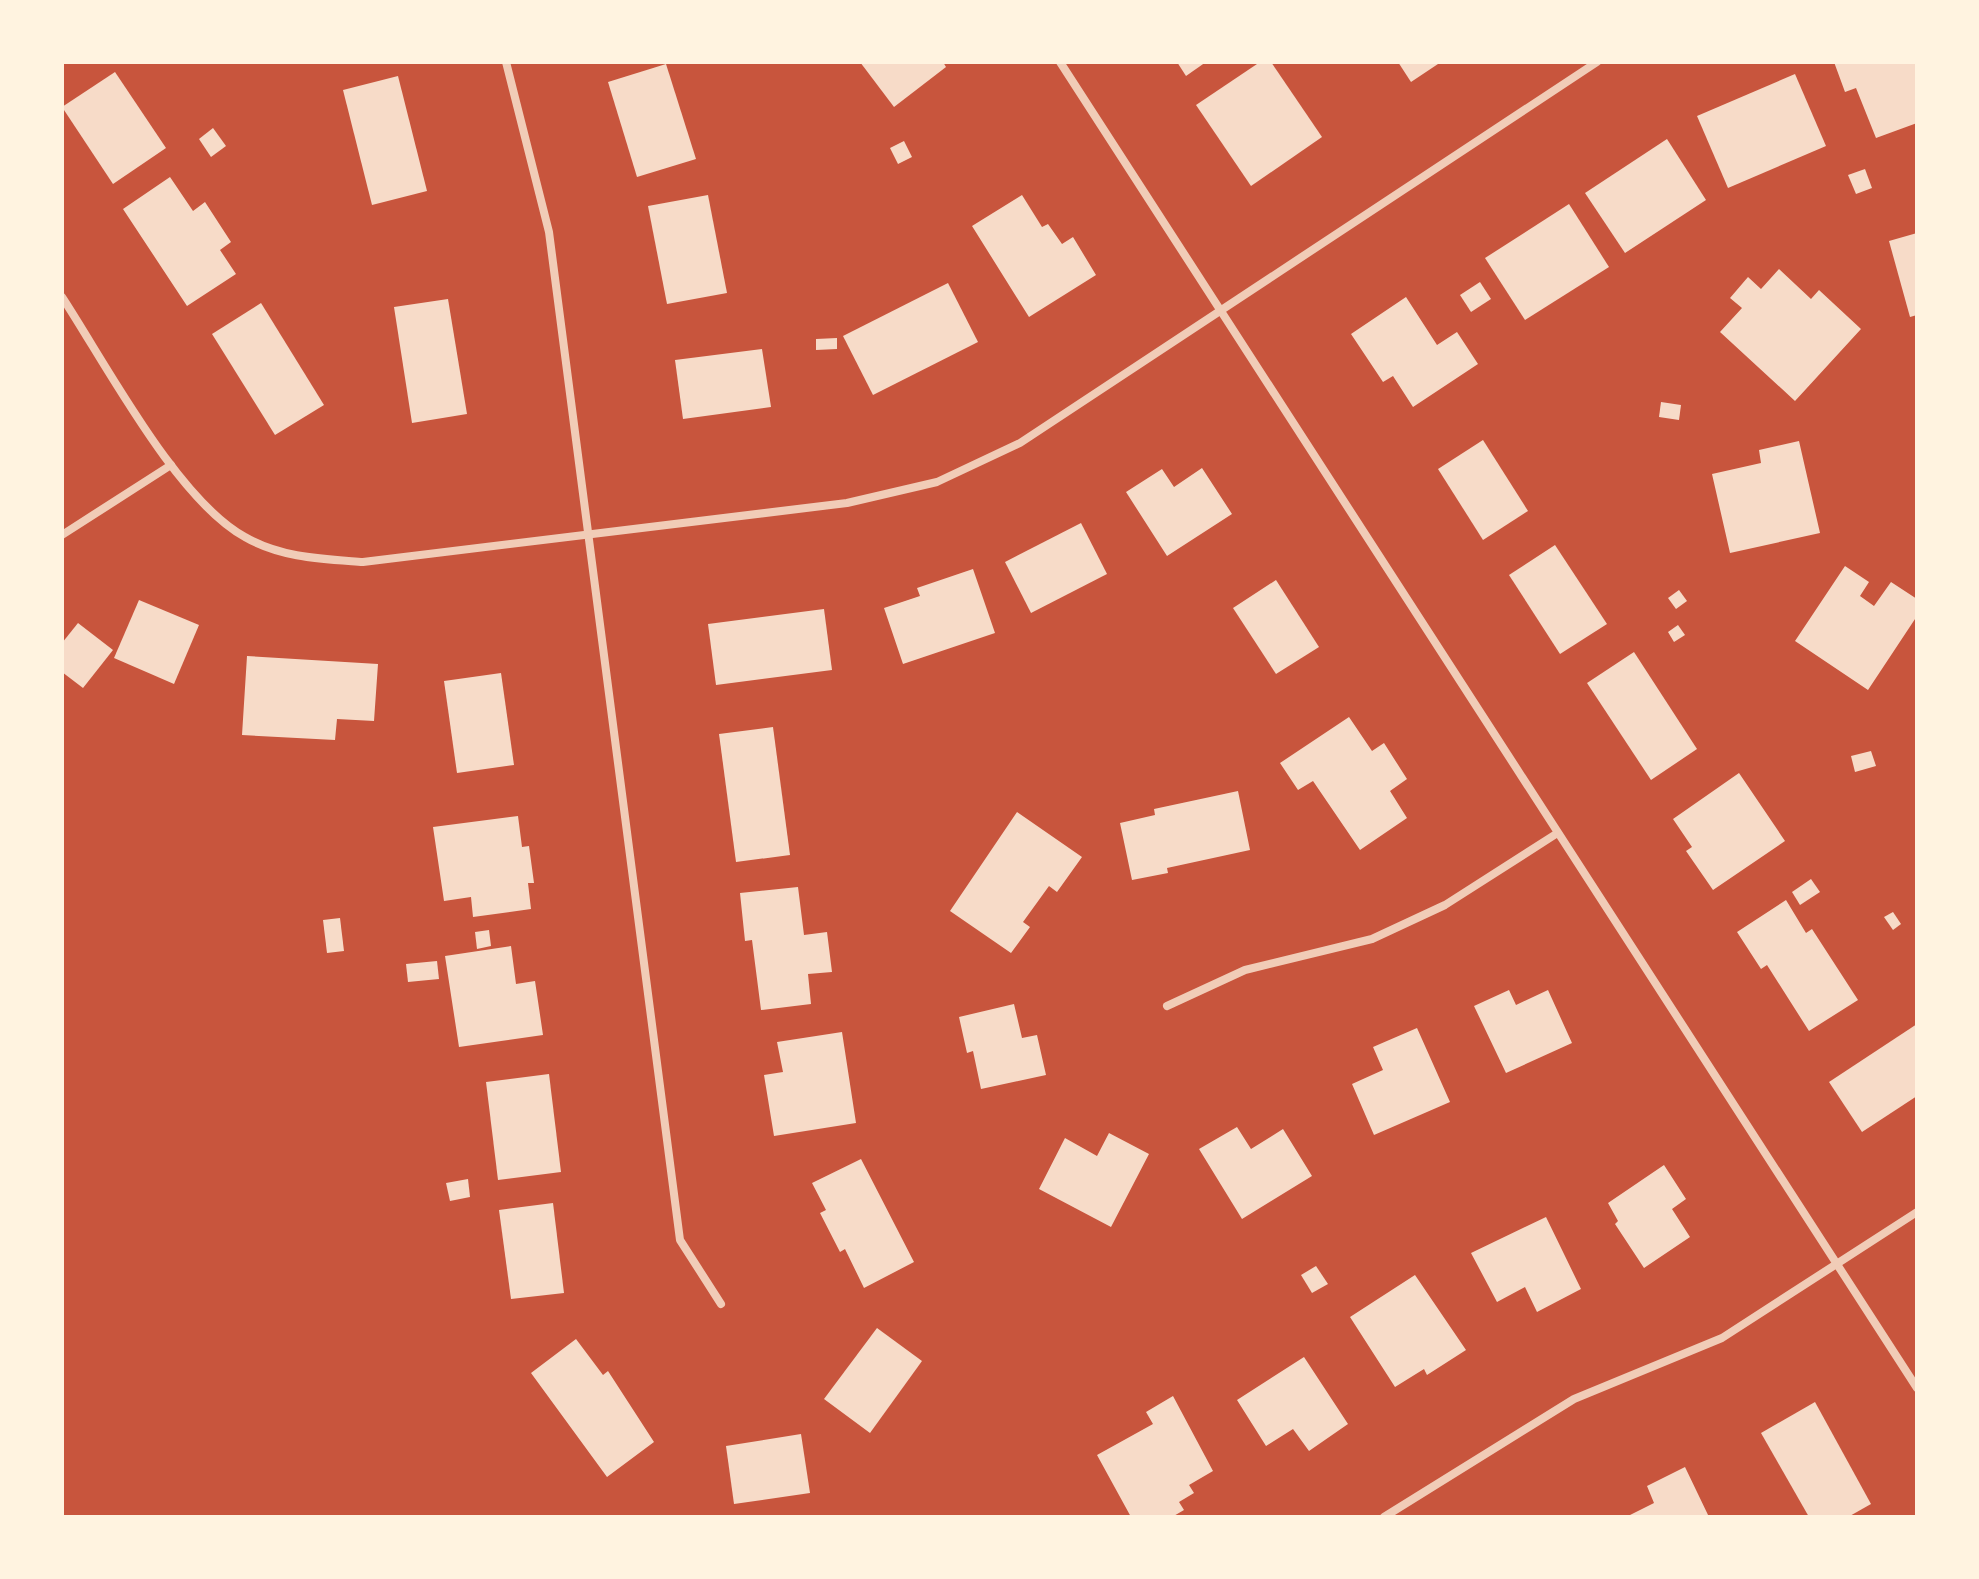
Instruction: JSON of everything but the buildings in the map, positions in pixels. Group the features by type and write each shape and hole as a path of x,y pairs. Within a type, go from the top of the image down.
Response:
{"street":[{"path":"506,62 549,232 680,1240 721,1304"},
{"path":"1060,62 1556,834 1917,1388"},
{"path":"62,297 171,465 206,508 245,538 300,557 363,562 847,503 937,482 1020,443 1597,62"},
{"path":"62,535 171,465"},
{"path":"1167,1006 1245,970 1372,939 1445,905 1556,834"},
{"path":"1384,1517 1574,1399 1722,1338 1917,1212"}]}
